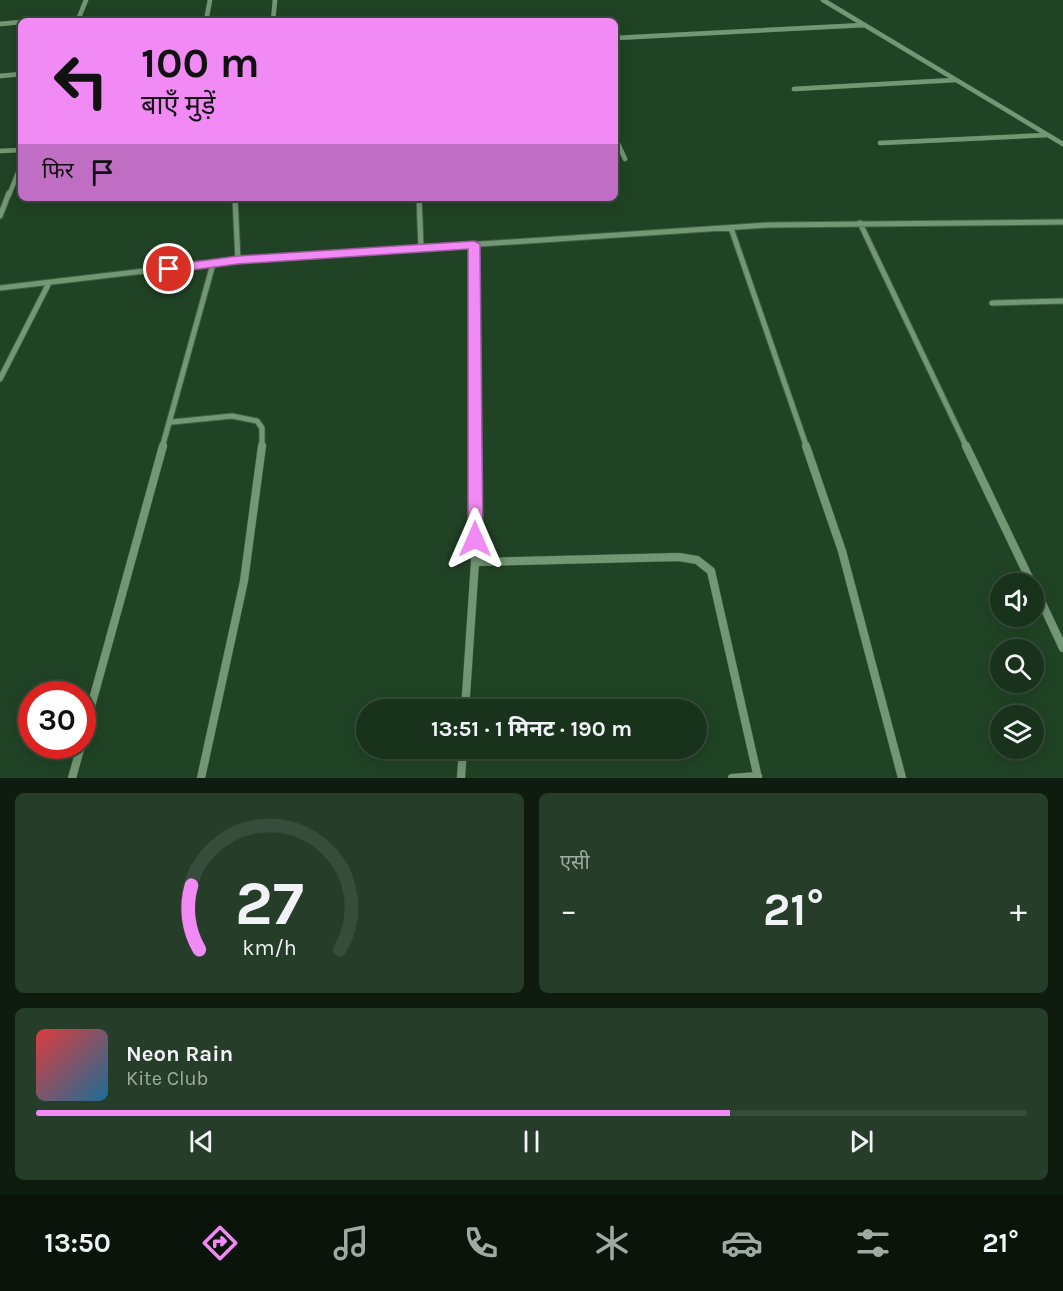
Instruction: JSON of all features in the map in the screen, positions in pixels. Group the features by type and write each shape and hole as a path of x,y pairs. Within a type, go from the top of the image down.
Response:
{"street":[{"path":"78,18 86,0"},
{"path":"207,18 210,0"},
{"path":"273,18 275,0"},
{"path":"823,0 1063,144"},
{"path":"0,24 18,22"},
{"path":"618,38 866,25"},
{"path":"0,76 18,74"},
{"path":"794,89 956,80"},
{"path":"880,143 1047,135"},
{"path":"618,144 625,159"},
{"path":"0,151 18,150"},
{"path":"0,216 18,172"},
{"path":"235,201 238,260"},
{"path":"419,201 421,248"},
{"path":"0,288 238,260 731,228 860,223 1063,222"},
{"path":"860,223 1027,573"},
{"path":"731,228 842,551 902,778"},
{"path":"466,699 475,562 474,244"},
{"path":"96,690 172,422 213,264"},
{"path":"0,379 49,283"},
{"path":"992,303 1063,301"},
{"path":"172,422 232,416 257,421 262,428 262,446 244,581 201,778"},
{"path":"475,562 679,557 693,558 705,564 711,571 758,777 732,778"},
{"path":"1044,608 1063,648"},
{"path":"72,778 77,759"},
{"path":"461,778 462,759"}],"route":[{"path":"169,269 238,260 474,244 475,539"}]}
